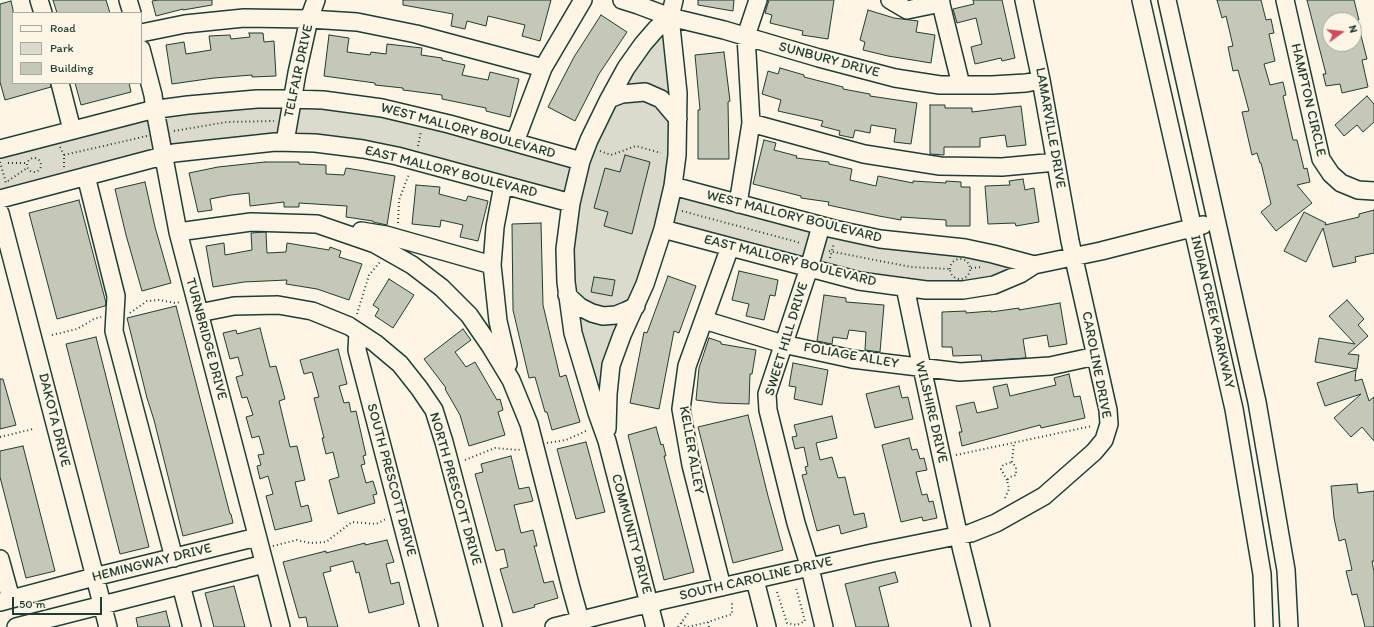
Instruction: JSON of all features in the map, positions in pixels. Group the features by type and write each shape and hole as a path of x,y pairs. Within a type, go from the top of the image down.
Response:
{"street":[{"path":"39,0 43,12"},
{"path":"128,0 132,12"},
{"name":"TELFAIR DRIVE","path":"285,142 292,99 309,19 316,0"},
{"path":"515,142 543,68 583,0"},
{"name":"SUNBURY DRIVE","path":"622,0 670,17 746,36 819,58 896,78 940,85 992,85 1026,83 1041,80"},
{"path":"607,442 608,394 611,365 622,335 645,284 663,229 673,186 677,155 678,119 678,86 670,17 674,0"},
{"path":"738,204 751,123 746,36 758,0"},
{"path":"890,0 907,10 940,2 961,85"},
{"name":"LAMARVILLE DRIVE","path":"1024,0 1041,80 1073,257"},
{"name":"INDIAN CREEK PARKWAY","path":"1141,0 1234,409 1262,574 1264,627"},
{"name":"INDIAN CREEK PARKWAY","path":"1167,0 1259,409 1286,570 1288,627"},
{"name":"HAMPTON CIRCLE","path":"1285,0 1321,159 1331,174 1341,183 1358,190 1374,191"},
{"path":"607,442 573,333 567,295 565,249 571,203 581,161 609,98 626,68 643,44 656,29 670,17"},
{"path":"142,33 185,24 244,18 309,19 357,22 416,34 543,68"},
{"name":"TURNBRIDGE DRIVE","path":"142,53 153,95 178,232 262,542 264,564 280,627"},
{"path":"60,84 72,130"},
{"path":"609,98 622,94 645,92 661,100 678,119"},
{"name":"WEST MALLORY BOULEVARD","path":"0,149 155,110 257,99 292,99 323,100 382,108 449,124 581,161"},
{"path":"751,123 864,154 940,166 1002,167 1056,162"},
{"name":"EAST MALLORY BOULEVARD","path":"4,193 86,176 174,152 285,142 315,143 363,149 397,156 571,203"},
{"path":"86,176 116,296 114,331 174,558"},
{"path":"503,185 495,227 492,265 498,321 511,380"},
{"name":"WEST MALLORY BOULEVARD","path":"673,186 821,226 880,239 965,248 1034,265"},
{"name":"DAKOTA DRIVE","path":"0,213 108,627"},
{"path":"178,232 251,222 317,224 386,235 492,265"},
{"path":"1034,265 1217,222"},
{"path":"317,224 375,244 412,264 442,288 469,315 491,347 511,380 529,424 581,624"},
{"name":"SWEET HILL DRIVE","path":"821,226 809,268 767,394 768,410 824,627"},
{"name":"EAST MALLORY BOULEVARD","path":"663,229 859,281 905,288 926,290 963,290 994,284 1020,274 1034,265"},
{"name":"KELLER ALLEY","path":"722,587 691,465 682,409 687,366 730,247"},
{"name":"CAROLINE DRIVE","path":"959,535 971,533 996,523 1044,496 1094,452 1104,440 1109,424 1108,410 1073,257"},
{"name":"WILSHIRE DRIVE","path":"905,288 959,535 981,627"},
{"path":"567,295 580,307 592,314 603,316 616,315 636,306"},
{"name":"NORTH PRESCOTT DRIVE","path":"199,313 234,306 278,305 312,311 349,326 375,343 400,364 434,410 444,442 493,627"},
{"name":"FOLIAGE ALLEY","path":"704,320 783,344 852,359 960,372 1050,366 1096,356"},
{"name":"SOUTH PRESCOTT DRIVE","path":"358,332 357,350 429,627"},
{"name":"COMMUNITY DRIVE","path":"607,442 655,627"},
{"name":"SOUTH CAROLINE DRIVE","path":"554,627 581,624 638,606 650,605 659,601 959,535"},
{"name":"HEMINGWAY DRIVE","path":"5,601 94,577 174,558 262,542"},
{"path":"0,559 5,601"},
{"name":"HEMINGWAY DRIVE","path":"17,627 264,564"},
{"path":"755,580 767,627"},
{"path":"181,585 192,627"}],"path":[{"path":"170,132 207,124 276,121"},
{"path":"418,146 422,130"},
{"path":"61,170 64,167 64,155 154,134"},
{"path":"600,151 611,155 636,146 661,153"},
{"path":"34,157 39,159 42,164 40,169 36,172 31,172 27,168 29,159 34,157"},
{"path":"4,193 6,182 0,161 27,163"},
{"path":"6,182 27,168"},
{"path":"397,228 399,200 409,174"},
{"path":"682,211 801,243"},
{"path":"829,262 836,238"},
{"path":"828,250 911,267 950,269"},
{"path":"961,258 967,261 970,268 969,274 961,279 955,278 950,269 950,266 954,260 961,258"},
{"path":"356,314 369,275 381,262"},
{"path":"129,313 147,301 159,300 175,303 186,301"},
{"path":"52,335 77,329 94,319 102,317"},
{"path":"955,455 1092,426"},
{"path":"0,437 33,429"},
{"path":"1007,480 1016,475 1016,466 1012,462 1014,442"},
{"path":"1004,498 1009,489 1007,480 1000,469 1003,465 1012,462"},
{"path":"262,542 296,540 310,543 326,542 352,522 376,524 387,519"},
{"path":"777,592 787,623 798,625 805,621 796,588"},
{"path":"680,623 688,627 732,614 732,601"},
{"path":"678,627 689,612"},
{"path":"708,622 709,627"}],"green space":[{"path":"667,26 674,96 667,188 986,258 1016,268 988,280 934,286 802,262 657,225 600,400 576,322 573,257 578,202 413,156 230,141 0,194 0,154 145,117 283,103 361,110 578,162 634,62"}],"building":[{"path":"53,0 106,0 110,12 57,12"},
{"path":"212,0 212,5 183,9 156,16 152,1"},
{"path":"403,0 551,0 540,41 522,36 525,25 488,16 486,26 467,21 465,29 451,26 453,14 403,5"},
{"path":"698,0 734,0 733,11 698,5"},
{"path":"769,0 834,0 828,39 802,35 803,31 770,23 772,15 765,13"},
{"path":"973,0 1002,0 1015,58 1002,61 1001,58 975,64 971,47 982,44 976,18 957,23 953,9 974,4"},
{"path":"1217,0 1261,0 1266,20 1271,19 1274,33 1269,34 1275,61 1264,64 1270,85 1283,82 1286,95 1283,96 1293,140 1297,140 1304,169 1307,168 1310,182 1297,185 1312,203 1276,231 1261,212 1271,204 1261,163 1257,153 1252,155 1242,112 1249,111 1238,70 1233,71 1228,47 1233,46 1226,16 1222,18"},
{"path":"1307,0 1354,0 1357,12 1322,12 1322,52 1362,52 1362,40 1367,59 1362,60 1368,87 1342,93 1340,84 1326,86 1323,74 1326,74"},
{"path":"11,1 13,10 12,84 50,84 51,87 5,100 0,82 0,4"},
{"path":"868,10 894,18 918,21 916,32 935,35 931,63 863,50 865,42 860,40"},
{"path":"601,15 627,32 599,74 575,121 548,107 574,57"},
{"path":"249,33 263,33 264,42 274,41 276,76 252,77 252,75 214,78 172,84 166,45 184,42 186,54 211,50 209,36 230,35 231,39 250,37"},
{"path":"329,35 349,38 347,52 370,55 371,52 386,54 387,44 422,48 421,55 442,58 442,60 465,65 462,75 488,80 490,72 519,79 510,117 486,111 486,108 442,99 442,95 403,90 403,88 375,85 375,83 324,76"},
{"path":"724,52 730,101 728,102 729,159 698,159 698,110 700,110 695,55"},
{"path":"780,68 804,75 804,77 843,87 843,89 870,94 870,96 917,103 911,144 894,142 896,129 871,125 870,133 855,130 853,138 839,135 840,131 821,126 823,121 778,111 781,100 762,94 768,71 778,74"},
{"path":"75,84 129,84 131,92 81,105"},
{"path":"1367,96 1374,104 1374,122 1363,132 1357,125 1344,136 1335,125"},
{"path":"930,105 945,105 945,108 972,108 972,112 1021,106 1026,145 1007,147 1005,135 980,138 980,147 944,147 944,155 930,154"},
{"path":"764,140 776,143 774,150 797,156 796,158 829,162 829,164 852,169 850,180 876,186 878,176 913,183 913,181 946,183 946,181 961,182 961,187 970,187 970,226 946,226 946,220 901,217 901,220 879,216 828,205 829,202 801,198 801,196 753,184"},
{"path":"625,155 650,162 632,234 604,226 608,212 594,208 605,168 620,172"},
{"path":"265,162 299,162 299,164 326,165 326,174 344,175 346,168 395,176 387,225 373,221 346,217 347,206 299,203 299,207 284,207 284,202 250,206 249,193 210,199 212,210 198,212 189,173 218,167"},
{"path":"1023,179 1025,190 1034,188 1039,222 1016,226 1015,223 988,224 985,186 1010,185 1009,181"},
{"path":"145,182 155,227 171,283 142,291 115,189"},
{"path":"416,185 440,187 439,194 466,201 468,196 488,201 478,241 460,237 463,225 441,220 440,227 412,224"},
{"path":"79,200 106,303 105,306 57,319 29,213"},
{"path":"1374,210 1374,253 1355,257 1356,262 1333,267 1323,228 1306,262 1284,251 1304,212 1326,223 1325,225 1359,217 1359,214"},
{"path":"541,223 543,305 560,377 566,375 580,422 552,430 535,377 529,378 513,310 512,224"},
{"path":"266,232 267,253 286,252 287,243 329,250 330,247 341,251 339,257 362,264 349,300 317,289 286,284 287,280 244,282 213,287 206,246 224,243 225,255 252,250 251,233"},
{"path":"739,271 778,280 775,296 770,295 764,320 746,316 749,304 732,300"},
{"path":"668,276 696,286 679,333 674,331 659,409 630,403 644,332 647,333"},
{"path":"594,277 615,280 612,296 591,292"},
{"path":"389,279 414,295 393,328 375,316 379,309 373,305"},
{"path":"824,295 846,298 846,302 884,305 880,352 865,350 866,332 849,330 847,339 833,337 832,344 817,341"},
{"path":"1347,300 1364,319 1358,325 1368,336 1348,354 1359,355 1357,369 1315,362 1319,338 1355,344 1329,316"},
{"path":"1060,303 1067,344 1049,347 1047,335 1023,339 1026,358 982,361 981,355 953,356 952,347 942,347 942,312 991,312 1019,308 1019,310"},
{"path":"176,306 233,523 183,536 127,318"},
{"path":"260,328 270,367 276,366 285,399 279,401 290,447 297,446 305,480 295,482 301,507 308,505 312,521 275,530 266,496 273,494 268,476 260,479 257,466 261,465 258,455 264,454 259,436 252,438 246,417 253,415 247,397 242,398 236,377 243,375 238,357 230,359 223,333 236,330 237,334"},
{"path":"463,329 471,340 455,352 466,367 475,362 497,400 500,399 503,410 498,412 505,435 469,446 460,415 445,389 446,388 424,359"},
{"path":"96,337 149,547 120,554 66,344"},
{"path":"709,338 721,342 721,344 756,350 752,374 750,374 749,404 719,403 696,400 699,368"},
{"path":"338,349 347,384 339,386 344,403 349,402 351,412 356,411 366,455 363,456 365,464 361,465 366,483 373,481 377,494 373,495 375,503 338,514 329,480 339,477 333,452 326,454 322,438 324,438 314,398 319,397 312,372 304,374 300,360"},
{"path":"793,363 828,370 822,405 794,399 796,387 789,386"},
{"path":"1356,370 1355,381 1362,379 1369,401 1374,397 1374,441 1362,427 1351,437 1334,418 1361,394 1325,406 1317,383"},
{"path":"1069,374 1074,397 1080,396 1085,418 1041,428 1040,425 962,446 959,432 962,432 956,406 974,402 977,413 998,408 993,387 1007,384 1010,396 1056,385 1054,378"},
{"path":"0,379 3,379 16,425 0,429"},
{"path":"899,386 902,398 908,397 913,419 875,428 866,394"},
{"path":"748,415 783,550 733,563 698,427"},
{"path":"832,416 837,438 816,443 820,460 832,457 838,478 845,477 854,515 864,513 867,527 841,534 839,525 817,531 802,475 807,474 805,467 808,466 804,447 795,449 792,437 797,436 794,425"},
{"path":"656,427 661,445 663,444 666,456 664,456 694,572 664,580 628,435"},
{"path":"909,438 912,450 917,449 920,459 924,458 927,470 916,472 922,495 927,494 929,502 933,501 937,518 923,521 922,517 901,522 882,445"},
{"path":"586,442 605,512 576,519 557,449"},
{"path":"23,446 55,571 26,578 0,477 0,451"},
{"path":"511,456 519,489 529,487 533,501 514,505 521,533 533,530 537,546 534,546 544,583 553,581 558,598 534,605 535,607 513,613 500,569 508,567 504,549 496,551 475,474 483,472 481,464"},
{"path":"1357,484 1358,493 1374,491 1374,561 1372,561 1374,572 1374,627 1365,627 1357,594 1352,595 1346,571 1352,570 1345,539 1339,541 1334,518 1331,486"},
{"path":"387,540 394,562 386,564 391,584 399,582 404,604 369,613 359,572 356,573 353,561 330,567 331,571 323,573 338,627 308,627 306,617 299,618 283,562 326,551 326,553 365,543 365,545"},
{"path":"895,572 898,582 879,587 889,627 856,627 845,584"},
{"path":"234,586 245,627 214,627 205,593"},
{"path":"166,611 170,627 138,627 136,618"}]}
